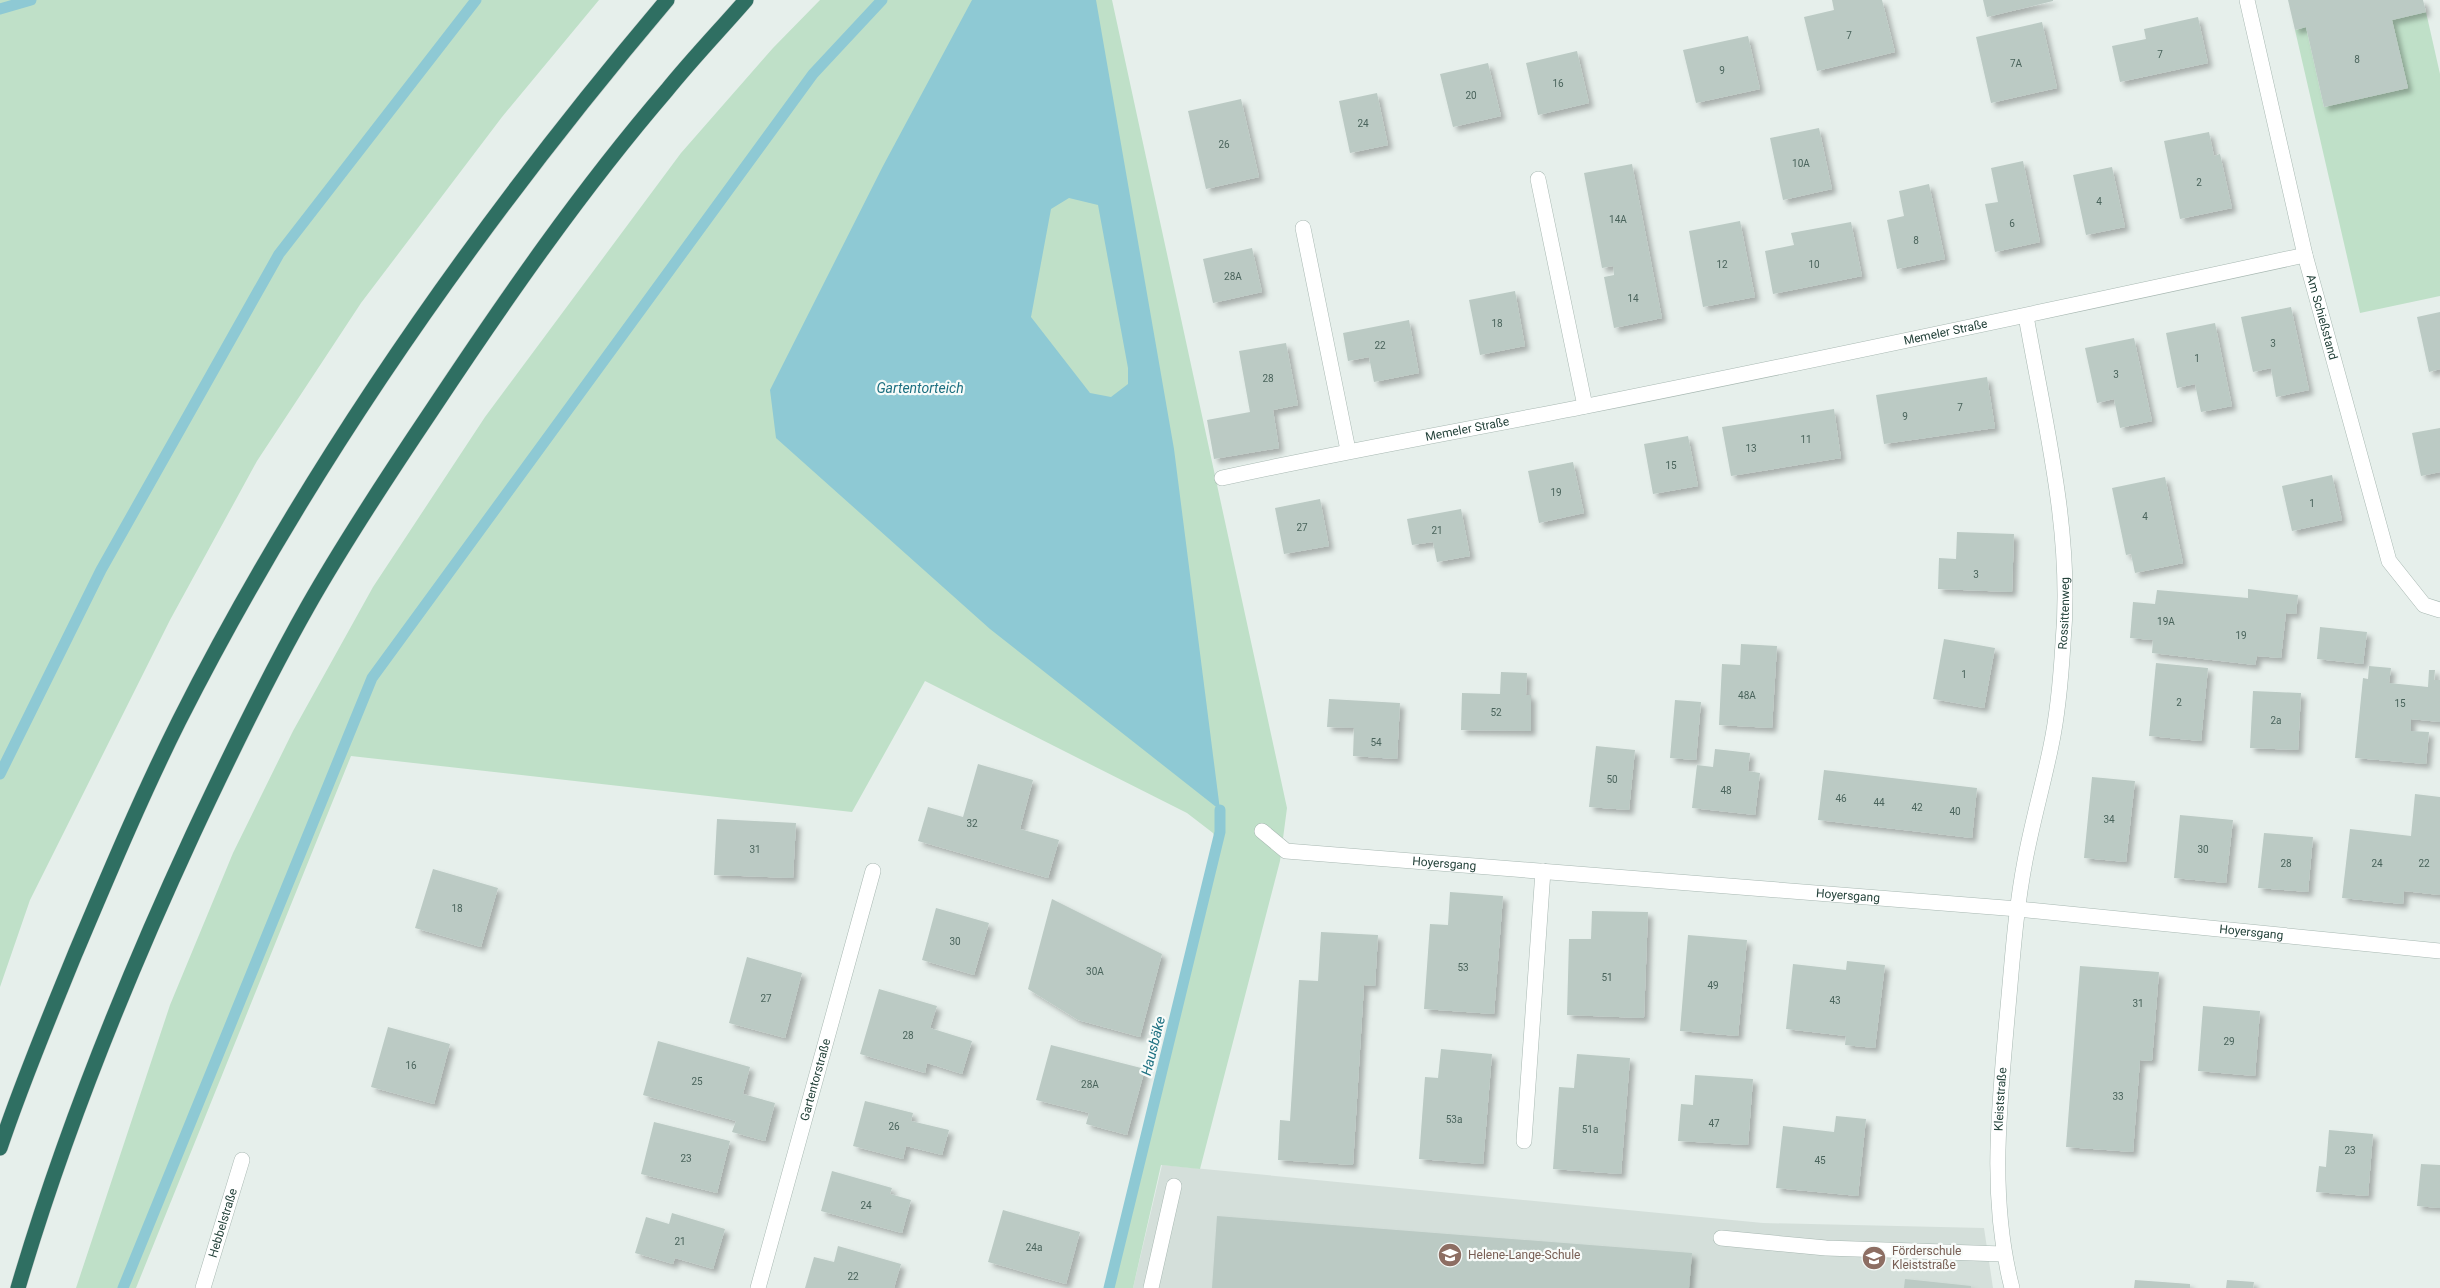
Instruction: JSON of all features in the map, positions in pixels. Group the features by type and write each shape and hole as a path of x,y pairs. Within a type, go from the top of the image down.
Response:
{"highway":[{"path":"0,1148 45,1028 109,872 179,721 271,553 341,437 440,293 592,88 667,0"},
{"path":"18,1288 61,1154 100,1046 165,894 233,748 308,606 383,483 507,300 571,211 665,91 746,0"}],"street":[{"name":"Am Schießstand","path":"2246,0 2305,255 2389,561 2424,605 2440,610"},
{"path":"1538,179 1585,406"},
{"path":"1303,228 1348,450"},
{"name":"Memeler Straße","path":"1222,478 1348,450 1585,406 2026,316 2305,255"},
{"name":"Rossittenweg","path":"2018,910 2025,863 2052,743 2064,642 2066,584 2062,522 2026,316"},
{"name":"Hoyersgang","path":"1262,831 1286,851 2018,910 2440,951"},
{"name":"Gartentorstraße","path":"758,1288 873,871"},
{"path":"1524,1141 1543,871"},
{"name":"Kleiststraße","path":"2012,1288 2003,1254 1999,1214 1997,1134 2018,910"},
{"name":"Hebbelstraße","path":"203,1288 242,1160"},
{"path":"1151,1288 1174,1186"},
{"path":"1720,1238 1826,1248 2003,1254"}],"shaded area":[{"name":"Helene-Lange-Schule","path":"1162,1165 1763,1223 1984,1228 1993,1288 1133,1288"}],"green space":[{"path":"0,0 599,0 502,117 361,303 257,461 170,620 30,900 0,987"},
{"path":"820,0 1112,0 1287,808 1280,861 1200,1169 1161,1165 1133,1288 1110,1288 1220,849 1213,833 1187,813 925,681 852,812 351,756 136,1288 76,1288 170,1005 233,853 293,731 373,587 485,417 681,153 773,48"},
{"path":"2426,12 2440,74 2440,296 2360,313 2295,30 2306,27 2324,107 2408,88 2392,20"}],"water":[{"name":"Gartentorteich","path":"972,0 1096,0 1174,449 1220,810 990,629 776,438 770,390 883,166","holes":["1069,198 1098,205 1128,368 1128,384 1111,397 1090,393 1031,317 1051,209"]}],"building":[{"path":"1832,0 1882,0 1895,52 1817,71 1804,17 1834,10"},
{"path":"1983,0 2053,0 2053,1 1987,17"},
{"path":"2288,0 2423,0 2426,12 2392,20 2408,88 2324,107 2306,27 2295,30"},
{"path":"2198,17 2208,63 2120,82 2112,46 2146,39 2144,29"},
{"path":"2042,22 2057,88 1991,103 1976,37"},
{"path":"1748,36 1760,89 1696,103 1683,50"},
{"path":"1577,51 1589,103 1538,115 1526,63"},
{"path":"1488,63 1501,116 1453,127 1440,74"},
{"path":"1377,93 1388,145 1350,153 1339,101"},
{"path":"1241,99 1259,177 1206,189 1188,111"},
{"path":"1819,128 1832,189 1783,200 1770,138"},
{"path":"2209,132 2214,156 2220,154 2232,208 2180,219 2164,141"},
{"path":"2023,161 2040,242 1995,252 1985,204 1998,202 1991,168"},
{"path":"1632,164 1662,318 1614,328 1604,277 1614,275 1613,266 1602,268 1584,173"},
{"path":"2112,167 2125,227 2086,235 2073,175"},
{"path":"1929,184 1945,259 1897,269 1887,220 1904,216 1899,191"},
{"path":"1740,221 1755,297 1703,307 1689,231"},
{"path":"1851,222 1862,276 1773,294 1765,251 1794,245 1791,233"},
{"path":"1252,248 1262,292 1213,303 1203,259"},
{"path":"1515,291 1525,346 1480,355 1469,300"},
{"path":"2291,307 2309,390 2276,397 2271,368 2253,372 2241,317"},
{"path":"2440,312 2440,369 2429,372 2417,317"},
{"path":"1409,320 1419,373 1374,382 1369,357 1348,361 1343,333"},
{"path":"2215,323 2232,406 2201,412 2195,384 2177,388 2166,333"},
{"path":"2134,338 2152,421 2120,428 2114,399 2097,403 2085,348"},
{"path":"1286,343 1298,405 1273,410 1279,448 1214,459 1207,420 1250,412 1239,351"},
{"path":"1987,377 1995,428 1884,444 1876,395"},
{"path":"1834,409 1841,458 1731,476 1722,427"},
{"path":"2440,428 2440,472 2421,476 2412,433"},
{"path":"1688,436 1698,486 1653,494 1644,444"},
{"path":"1573,462 1584,513 1539,523 1528,471"},
{"path":"2332,475 2342,520 2292,531 2282,486"},
{"path":"2165,477 2183,563 2135,573 2131,554 2126,555 2112,488"},
{"path":"1320,499 1329,546 1284,554 1275,508"},
{"path":"1461,509 1470,556 1437,562 1433,542 1412,545 1407,519"},
{"path":"1957,532 2014,534 2012,592 1938,589 1939,558 1956,559"},
{"path":"2248,589 2298,595 2296,614 2286,613 2281,658 2257,656 2255,665 2152,653 2153,640 2130,638 2133,602 2155,604 2157,590 2248,598"},
{"path":"2320,627 2367,632 2363,664 2317,659"},
{"path":"1944,639 1995,648 1984,708 1933,699"},
{"path":"1741,644 1777,646 1772,728 1719,725 1722,664 1740,665"},
{"path":"2156,663 2208,668 2201,741 2149,736"},
{"path":"2369,666 2391,668 2389,683 2428,687 2429,670 2435,670 2434,680 2440,680 2440,722 2411,719 2411,731 2429,732 2426,764 2355,758 2363,678 2368,679"},
{"path":"1501,672 1527,673 1526,695 1531,695 1531,731 1461,730 1462,693 1500,694"},
{"path":"2253,691 2301,693 2298,750 2250,748"},
{"path":"1329,699 1400,703 1397,759 1353,756 1354,728 1327,727"},
{"path":"1675,700 1701,702 1696,760 1670,758"},
{"path":"1596,746 1635,750 1629,810 1589,807"},
{"path":"1715,749 1750,753 1748,771 1760,773 1755,815 1692,808 1697,765 1713,767"},
{"path":"978,764 1033,780 1020,829 1059,840 1048,878 918,841 928,807 963,817"},
{"path":"1824,770 1977,788 1972,838 1818,820"},
{"path":"2092,777 2135,781 2126,862 2084,858"},
{"path":"2415,794 2440,797 2440,895 2404,891 2403,904 2342,898 2350,829 2411,836"},
{"path":"2180,815 2233,820 2226,883 2174,878"},
{"path":"717,819 796,823 793,878 714,875"},
{"path":"2264,833 2313,837 2308,892 2258,888"},
{"path":"433,869 498,888 481,947 415,928"},
{"path":"1450,892 1503,896 1494,1014 1424,1009 1430,924 1448,925"},
{"path":"1052,899 1162,954 1140,1037 1078,1020 1028,989"},
{"path":"936,908 989,923 974,975 922,960"},
{"path":"1592,911 1648,912 1644,1018 1567,1015 1569,939 1591,939"},
{"path":"1321,932 1378,935 1375,986 1364,985 1353,1165 1278,1160 1280,1120 1290,1121 1299,980 1318,981"},
{"path":"1688,935 1747,940 1738,1036 1680,1031"},
{"path":"747,957 802,973 785,1038 729,1023"},
{"path":"1847,961 1885,965 1875,1048 1845,1045 1846,1036 1786,1029 1793,964 1846,970"},
{"path":"2080,966 2159,972 2152,1061 2140,1060 2133,1152 2066,1147"},
{"path":"879,989 937,1006 930,1028 972,1041 962,1074 927,1063 925,1073 860,1054"},
{"path":"2203,1006 2260,1011 2255,1076 2198,1071"},
{"path":"388,1027 450,1044 434,1104 371,1087"},
{"path":"658,1041 750,1067 743,1094 775,1103 765,1141 732,1132 736,1121 643,1095"},
{"path":"1051,1045 1145,1069 1127,1135 1086,1124 1089,1113 1036,1100"},
{"path":"1441,1049 1492,1054 1483,1164 1419,1159 1425,1077 1438,1078"},
{"path":"1577,1054 1630,1058 1621,1174 1553,1169 1559,1087 1574,1088"},
{"path":"1695,1075 1753,1079 1748,1145 1678,1141 1681,1104 1693,1105"},
{"path":"865,1101 913,1113 911,1121 949,1130 942,1155 906,1146 903,1159 853,1146"},
{"path":"1836,1116 1866,1119 1858,1196 1776,1188 1783,1126 1834,1132"},
{"path":"654,1122 730,1141 717,1193 641,1174"},
{"path":"2329,1130 2373,1134 2368,1196 2316,1192 2319,1166 2326,1167"},
{"path":"2421,1164 2440,1165 2440,1208 2417,1206"},
{"path":"832,1171 892,1188 890,1194 911,1200 902,1233 821,1211"},
{"path":"1003,1210 1080,1232 1066,1284 988,1262"},
{"path":"672,1213 725,1229 713,1269 675,1258 673,1264 635,1253 646,1217 669,1224"},
{"name":"Helene-Lange-Schule","path":"1217,1216 1692,1253 1689,1288 1212,1288"},
{"path":"838,1246 901,1264 894,1288 805,1288 814,1257 834,1262"},
{"path":"1905,1279 1971,1286 1971,1288 1904,1288"},
{"path":"2135,1280 2190,1284 2190,1288 2134,1288"},
{"path":"2227,1280 2254,1282 2253,1288 2226,1288"}],"waterway":[{"path":"0,9 31,0"},
{"path":"0,774 101,570 279,254 476,0"},
{"path":"123,1288 372,678 813,74 882,0"},
{"name":"Hausbäke","path":"1109,1288 1220,832 1220,810"}],"place":[{"name":"Helene-Lange-Schule","path":"1450,1255"},
{"name":"Förderschule Kleiststraße","path":"1874,1258"}]}
